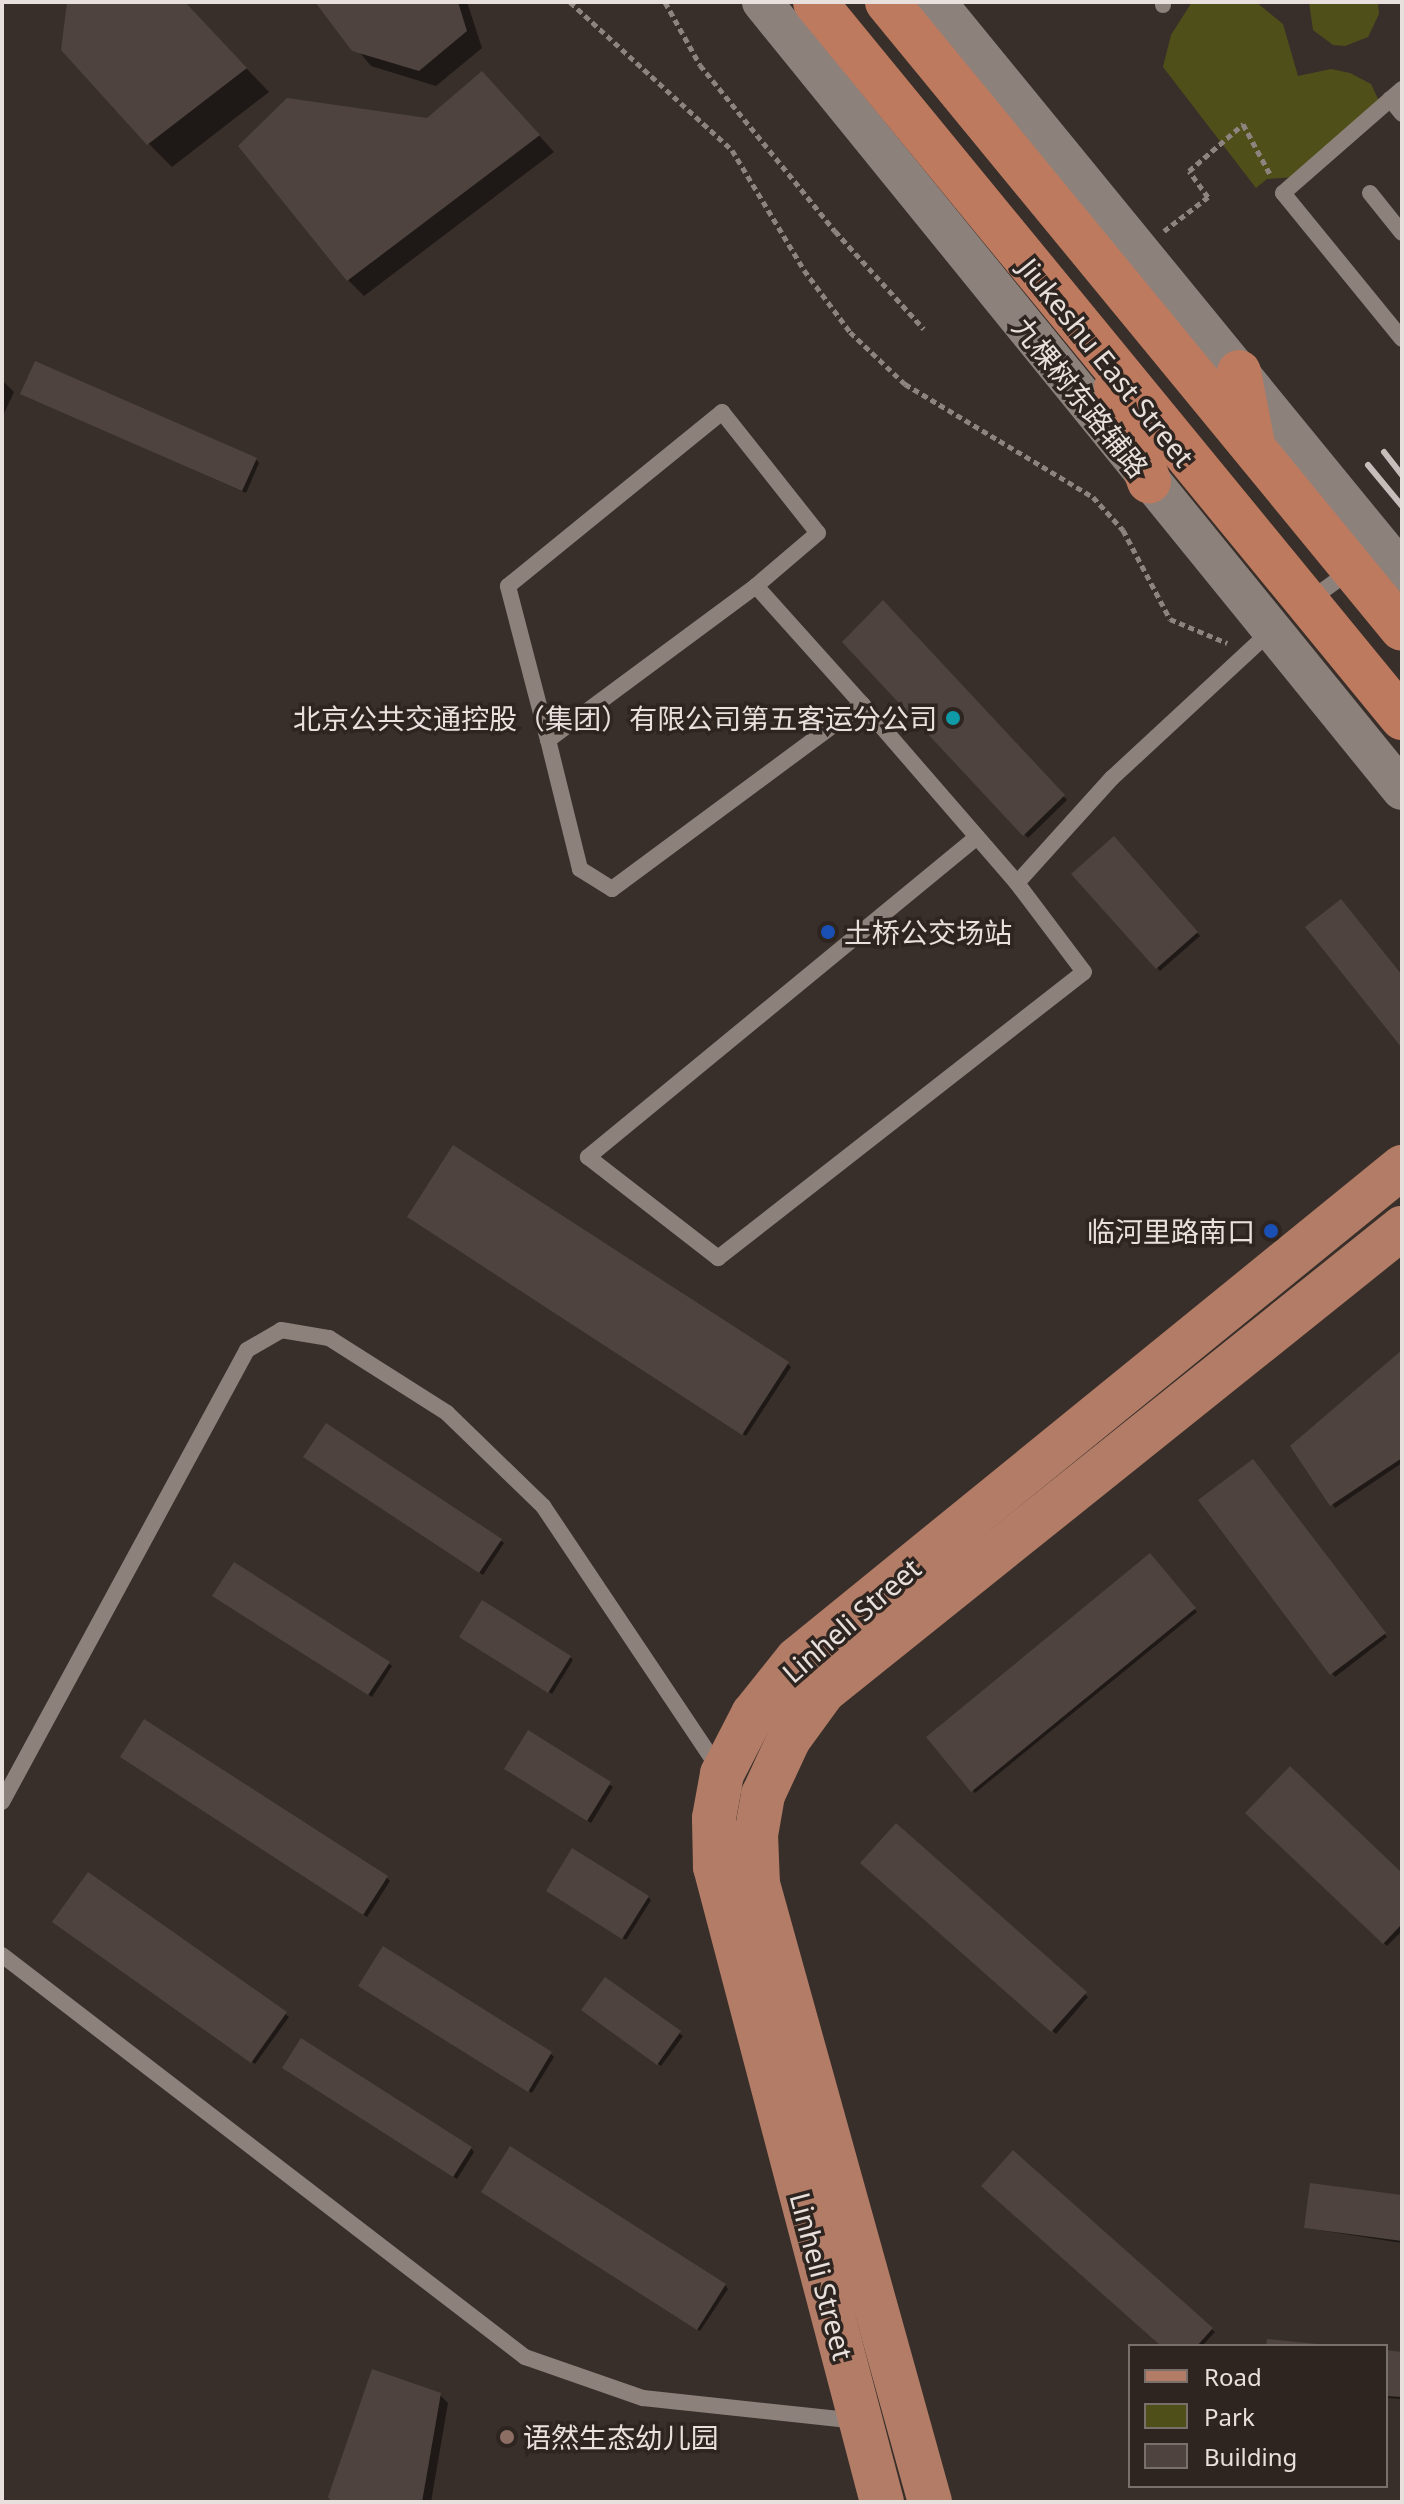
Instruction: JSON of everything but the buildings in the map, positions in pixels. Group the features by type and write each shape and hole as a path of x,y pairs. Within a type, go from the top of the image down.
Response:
{"highway":[{"name":"Jiukeshu East Street","path":"815,2 1109,366 1280,623 1402,718"},
{"name":"Jiukeshu East Street","path":"887,2 1402,629"},
{"path":"1109,366 1149,481"},
{"path":"1239,372 1253,447"}],"main road":[{"name":"Linheli Street","path":"882,2502 715,1867 714,1818 722,1774 753,1714 797,1659 1402,1167"},
{"name":"Linheli Street","path":"930,2502 758,1884 756,1835 763,1795 789,1739 824,1691 1402,1228"}],"street":[{"name":"九棵树东路辅路","path":"762,2 1149,481 1280,623 1402,790"},
{"path":"936,2 1402,572"}],"lane":[{"path":"1402,114 1396,94 1283,193 1402,339"},
{"path":"1370,193 1402,233"},
{"path":"548,740 756,586 818,533 722,412 508,586 580,869 612,889 862,704"},
{"path":"1017,883 1112,778 1280,623 1354,569"},
{"path":"756,586 862,704 1017,883 1084,972 718,1258 588,1157 977,837"},
{"path":"2,1802 247,1350 281,1330 329,1338 447,1413 543,1506 722,1774"},
{"path":"2,1955 525,2357 643,2398 860,2421"}],"path":[{"path":"570,2 732,150 804,270 850,332 905,384 1093,497 1123,530 1170,619 1280,623"},
{"path":"665,2 700,65 835,231 924,329"},
{"path":"1162,232 1208,197 1189,171 1243,124 1283,193"}],"green space":[{"path":"1192,2 1256,2 1283,24 1298,76 1331,69 1350,73 1371,84 1379,101 1295,177 1267,179 1256,188 1163,67 1171,35"},
{"path":"1309,2 1378,2 1379,14 1368,37 1345,46 1333,45 1313,30"}],"railway":[{"path":"1384,452 1402,475"},
{"path":"1368,465 1402,506"}],"place":[{"name":"北京公共交通控股（集团）有限公司第五客运分公司","path":"953,718"},
{"name":"土桥公交场站","path":"828,932"},
{"name":"临河里路南口","path":"1271,1231"},
{"name":"语然生态幼儿园","path":"507,2437"}]}
